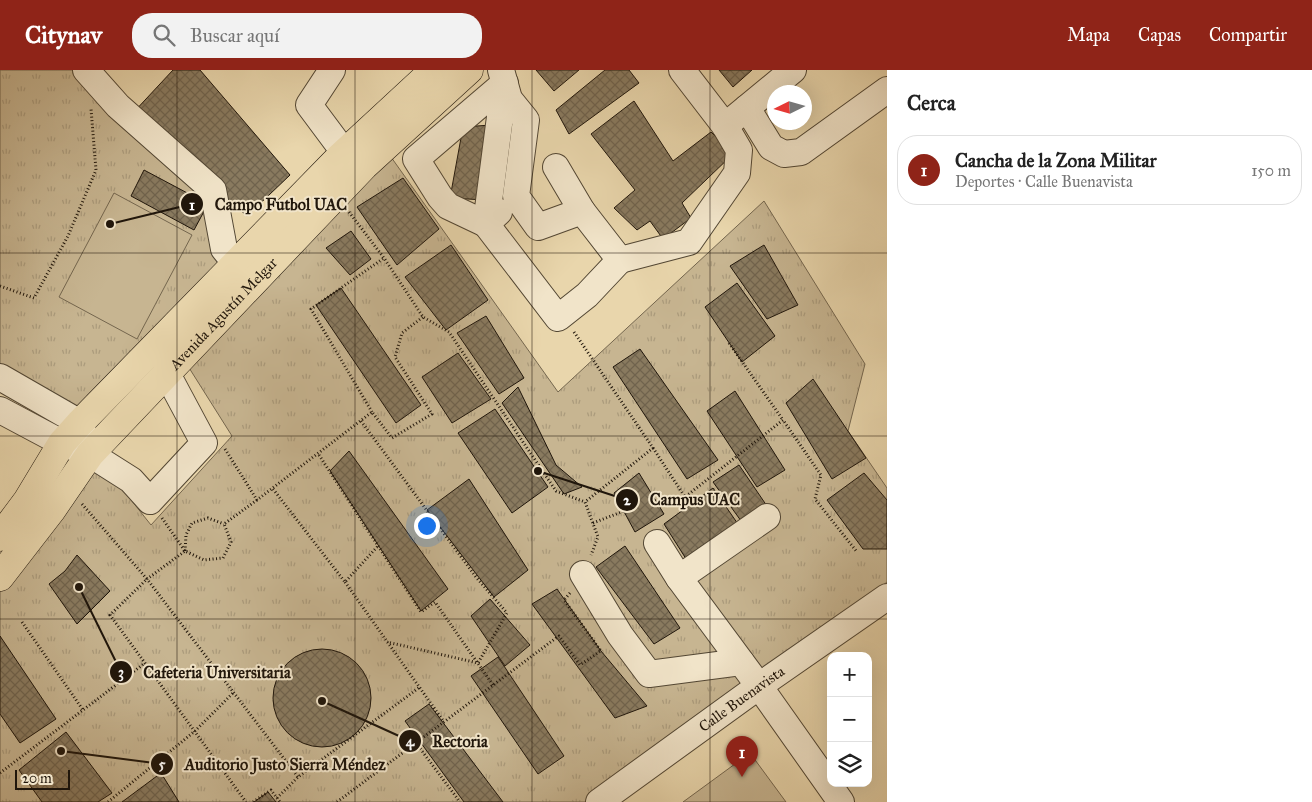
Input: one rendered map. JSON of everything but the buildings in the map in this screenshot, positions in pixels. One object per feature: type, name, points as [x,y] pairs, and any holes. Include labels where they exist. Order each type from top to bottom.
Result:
[{"type":"main road","name":"Avenida Agustín Melgar","points":[[0,537],[27,501],[62,443],[80,422],[344,152],[434,70]]},
{"type":"main road","name":"Avenida Agustín Melgar","points":[[0,577],[51,512],[90,454],[364,166],[469,70]]},
{"type":"street","points":[[86,70],[118,106],[213,190],[224,249],[236,264]]},
{"type":"street","points":[[505,84],[416,159],[440,197],[448,206],[486,224],[558,318],[587,296],[620,260],[689,242],[737,173],[739,150],[725,126],[682,70]]},
{"type":"street","points":[[725,126],[793,70]]},
{"type":"street","points":[[328,71],[309,105],[344,152]]},
{"type":"street","points":[[486,224],[516,196],[526,120],[505,84]]},
{"type":"street","points":[[486,224],[505,84]]},
{"type":"street","points":[[747,108],[771,147],[784,154],[800,152],[887,90]]},
{"type":"street","points":[[556,167],[582,211],[620,260]]},
{"type":"street","points":[[516,196],[538,227],[582,211]]},
{"type":"street","points":[[0,410],[62,443],[90,454],[131,480],[150,501],[204,443],[166,372]]},
{"type":"street","points":[[0,377],[80,422],[90,454]]},
{"type":"street","points":[[679,578],[767,517]]},
{"type":"street","points":[[657,543],[679,578],[740,662],[760,686],[841,802]]},
{"type":"street","points":[[583,574],[610,643],[649,674],[740,662]]},
{"type":"street","name":"Calle Buenavista","points":[[599,802],[887,597]]},
{"type":"path","points":[[0,286],[34,298],[68,236],[96,170],[90,104]]},
{"type":"path","points":[[336,195],[384,258],[423,317],[449,332],[556,491],[585,502],[598,537],[583,574],[564,600],[610,643],[580,665],[559,636],[336,802]]},
{"type":"path","points":[[384,258],[310,309],[372,412],[392,438],[432,414],[395,357],[402,332],[423,317]]},
{"type":"path","points":[[563,314],[685,497],[782,420]]},
{"type":"path","points":[[729,343],[821,475],[815,499],[857,552]]},
{"type":"path","points":[[224,524],[319,455],[372,412]]},
{"type":"path","points":[[361,420],[476,577],[507,613],[478,663]]},
{"type":"path","points":[[220,441],[257,500]]},
{"type":"path","points":[[585,502],[653,448]]},
{"type":"path","points":[[319,455],[421,612],[435,602],[493,685]]},
{"type":"path","points":[[67,487],[147,579],[298,777]]},
{"type":"path","points":[[273,489],[344,582],[444,722]]},
{"type":"path","points":[[150,501],[186,551],[204,560],[223,558],[231,542],[224,524],[208,518],[192,523],[186,535],[186,551]]},
{"type":"path","points":[[593,523],[624,511]]},
{"type":"path","points":[[344,582],[378,546]]},
{"type":"path","points":[[186,551],[147,579],[110,615],[246,802]]},
{"type":"path","points":[[22,622],[84,710]]},
{"type":"path","points":[[387,642],[478,663]]},
{"type":"path","points":[[0,773],[145,663]]},
{"type":"path","points":[[277,798],[298,777],[420,688]]},
{"type":"path","points":[[108,802],[195,731],[233,693]]},
{"type":"path","points":[[416,743],[460,802]]},
{"type":"path","points":[[253,802],[271,790],[280,802]]},
{"type":"green space","points":[[0,70],[86,70],[206,183],[236,264],[80,423],[0,370]]},
{"type":"green space","points":[[391,157],[558,392],[764,201],[865,364],[848,431],[887,488],[887,582],[759,686],[587,802],[0,802],[0,573],[90,454],[124,491],[151,525],[232,436],[186,363]]},
{"type":"green space","points":[[114,193],[192,235],[137,339],[59,297]]},
{"type":"green space","points":[[750,753],[786,802],[683,802]]},
{"type":"place","name":"Campo Futbol UAC","points":[[110,224]]},
{"type":"place","name":"Campus UAC","points":[[538,471]]},
{"type":"place","name":"Cafeteria Universitaria","points":[[79,587]]},
{"type":"place","name":"Rectoria","points":[[322,701]]},
{"type":"place","name":"Auditorio Justo Sierra Méndez","points":[[61,751]]},
{"type":"place","name":"Cancha de la Zona Militar","points":[[742,777]]}]
